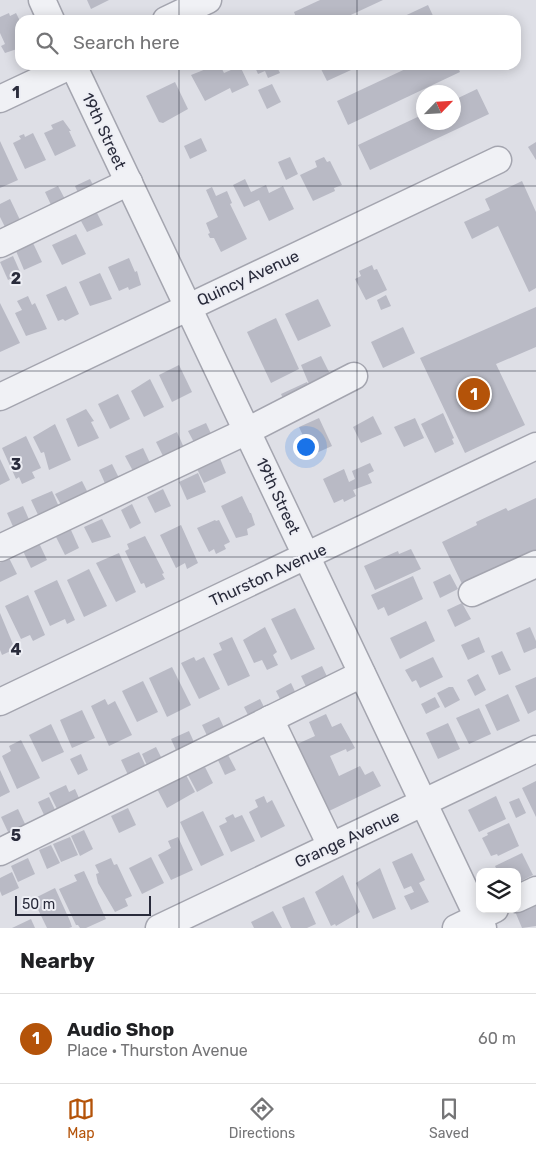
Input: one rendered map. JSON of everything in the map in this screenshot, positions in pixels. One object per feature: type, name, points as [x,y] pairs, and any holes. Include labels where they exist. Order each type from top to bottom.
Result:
[{"type":"street","points":[[42,0],[49,15]]},
{"type":"street","points":[[176,15],[208,0]]},
{"type":"street","points":[[0,99],[62,70]]},
{"type":"street","name":"19th Street","points":[[75,70],[424,803],[478,921]]},
{"type":"street","name":"Quincy Avenue","points":[[0,398],[188,306],[498,160]]},
{"type":"street","points":[[0,244],[129,182]]},
{"type":"street","points":[[0,548],[247,431],[354,376]]},
{"type":"street","name":"Thurston Avenue","points":[[0,702],[536,446]]},
{"type":"street","points":[[472,593],[536,564]]},
{"type":"street","points":[[0,852],[362,674]]},
{"type":"street","points":[[270,719],[331,846]]},
{"type":"street","name":"Grange Avenue","points":[[159,928],[536,750]]},
{"type":"street","points":[[521,897],[536,890]]},
{"type":"building","points":[[87,0],[109,0],[91,9]]},
{"type":"building","points":[[320,0],[383,0],[351,15],[295,15],[294,12]]},
{"type":"building","points":[[428,5],[433,15],[407,15]]},
{"type":"building","points":[[9,13],[10,16],[16,13],[17,15],[15,15],[15,50],[5,53],[1,46],[5,44],[0,33],[0,17]]},
{"type":"building","points":[[204,70],[222,70],[224,73],[231,70],[242,70],[249,85],[232,93],[230,88],[205,101],[191,75]]},
{"type":"building","points":[[256,70],[278,70],[280,73],[268,78],[265,71],[258,74]]},
{"type":"building","points":[[322,70],[351,70],[327,81]]},
{"type":"building","points":[[403,70],[459,70],[460,72],[433,85],[416,85],[416,93],[348,125],[337,101]]},
{"type":"building","points":[[175,82],[188,109],[163,123],[159,122],[146,96]]},
{"type":"building","points":[[272,84],[281,102],[267,109],[258,90]]},
{"type":"building","points":[[477,89],[489,114],[461,127],[461,97]]},
{"type":"building","points":[[416,118],[416,130],[455,130],[370,170],[358,145]]},
{"type":"building","points":[[63,120],[71,131],[69,131],[76,146],[55,156],[44,133],[53,129],[51,125]]},
{"type":"building","points":[[33,133],[46,160],[25,169],[13,143],[21,139],[19,136],[24,134],[25,137]]},
{"type":"building","points":[[201,138],[207,151],[190,159],[184,146]]},
{"type":"building","points":[[0,141],[18,180],[0,188]]},
{"type":"building","points":[[536,142],[536,160],[528,147]]},
{"type":"building","points":[[290,157],[298,174],[286,180],[278,162]]},
{"type":"building","points":[[324,157],[327,162],[330,161],[342,185],[334,188],[335,191],[313,201],[300,175],[317,167],[315,161]]},
{"type":"building","points":[[90,179],[98,195],[82,202],[75,186]]},
{"type":"building","points":[[245,179],[251,192],[266,185],[269,193],[283,186],[294,209],[269,221],[259,200],[244,207],[233,185]]},
{"type":"building","points":[[522,181],[536,212],[536,288],[529,292],[498,226],[472,239],[464,222],[490,210],[485,199]]},
{"type":"building","points":[[58,186],[66,201],[52,207],[45,192]]},
{"type":"building","points":[[212,187],[216,196],[227,191],[232,203],[230,204],[247,239],[221,252],[214,238],[210,238],[206,223],[218,217],[206,190]]},
{"type":"building","points":[[10,199],[21,222],[6,229],[0,217],[0,204]]},
{"type":"building","points":[[97,213],[103,225],[87,232],[81,221]]},
{"type":"building","points":[[76,234],[86,254],[62,265],[52,245]]},
{"type":"building","points":[[33,243],[42,262],[24,270],[16,251]]},
{"type":"building","points":[[13,256],[21,274],[8,280],[0,262]]},
{"type":"building","points":[[129,258],[135,272],[137,271],[141,285],[129,290],[128,287],[119,291],[108,267]]},
{"type":"building","points":[[372,265],[374,270],[377,269],[387,290],[366,300],[355,279],[361,276],[359,271]]},
{"type":"building","points":[[100,273],[112,299],[90,306],[79,282]]},
{"type":"building","points":[[66,286],[79,314],[65,321],[63,319],[58,321],[46,295]]},
{"type":"building","points":[[386,295],[391,306],[381,310],[377,300]]},
{"type":"building","points":[[28,296],[32,305],[35,303],[47,329],[26,336],[15,313],[22,310],[17,301]]},
{"type":"building","points":[[318,299],[331,326],[298,341],[285,314]]},
{"type":"building","points":[[0,303],[20,343],[0,352]]},
{"type":"building","points":[[536,307],[536,347],[496,364],[525,425],[465,453],[420,358]]},
{"type":"building","points":[[276,318],[299,369],[271,383],[247,332]]},
{"type":"building","points":[[403,327],[415,353],[383,368],[371,342]]},
{"type":"building","points":[[321,356],[330,374],[309,384],[301,365]]},
{"type":"building","points":[[179,365],[192,392],[172,402],[159,375]]},
{"type":"building","points":[[150,379],[164,407],[144,417],[131,391]]},
{"type":"building","points":[[307,382],[313,394],[287,407],[281,394]]},
{"type":"building","points":[[118,394],[130,419],[110,429],[98,404]]},
{"type":"building","points":[[86,409],[94,421],[91,422],[99,438],[78,447],[66,419]]},
{"type":"building","points":[[443,413],[454,438],[452,439],[454,444],[435,453],[421,424]]},
{"type":"building","points":[[373,416],[382,434],[361,443],[353,427]]},
{"type":"building","points":[[319,418],[332,446],[312,455],[299,427]]},
{"type":"building","points":[[415,418],[424,438],[404,447],[394,427]]},
{"type":"building","points":[[206,423],[214,440],[197,448],[188,431]]},
{"type":"building","points":[[55,424],[71,460],[49,470],[44,452],[41,453],[33,437]]},
{"type":"building","points":[[177,432],[185,450],[165,460],[156,442]]},
{"type":"building","points":[[26,436],[41,468],[32,472],[35,478],[22,484],[19,477],[16,479],[2,448]]},
{"type":"building","points":[[143,448],[151,465],[134,473],[125,456]]},
{"type":"building","points":[[219,456],[226,473],[204,483],[196,467]]},
{"type":"building","points":[[0,459],[10,480],[0,485]]},
{"type":"building","points":[[370,463],[374,471],[368,474],[372,483],[353,490],[356,496],[344,502],[343,499],[334,503],[323,479],[344,469],[349,482],[355,479],[352,471]]},
{"type":"building","points":[[112,464],[122,484],[108,490],[99,470]]},
{"type":"building","points":[[198,473],[206,492],[187,500],[179,482]]},
{"type":"building","points":[[82,481],[90,497],[64,510],[55,494]]},
{"type":"building","points":[[163,489],[171,506],[155,513],[147,497]]},
{"type":"building","points":[[52,491],[60,509],[40,519],[31,500]]},
{"type":"building","points":[[242,496],[255,525],[247,529],[248,535],[236,538],[221,506]]},
{"type":"building","points":[[536,498],[536,552],[463,586],[442,542],[477,525],[476,522],[506,508],[508,511]]},
{"type":"building","points":[[132,504],[141,523],[130,529],[121,510]]},
{"type":"building","points":[[23,506],[31,524],[15,531],[7,513]]},
{"type":"building","points":[[102,519],[111,537],[92,543],[84,527]]},
{"type":"building","points":[[219,520],[230,542],[224,545],[226,549],[216,554],[214,549],[209,552],[197,528]]},
{"type":"building","points":[[181,525],[198,563],[187,569],[185,563],[176,568],[160,535]]},
{"type":"building","points":[[71,530],[79,548],[65,555],[56,537]]},
{"type":"building","points":[[145,536],[164,573],[162,574],[165,579],[146,588],[144,583],[141,584],[125,551],[129,549],[127,544]]},
{"type":"building","points":[[39,543],[47,560],[31,568],[23,551]]},
{"type":"building","points":[[411,549],[421,569],[375,590],[364,566],[398,551],[399,554]]},
{"type":"building","points":[[119,553],[136,592],[116,602],[96,563]]},
{"type":"building","points":[[9,558],[17,574],[0,582],[0,563]]},
{"type":"building","points":[[89,569],[107,606],[84,617],[67,580]]},
{"type":"building","points":[[450,574],[458,589],[440,598],[433,582]]},
{"type":"building","points":[[413,576],[423,599],[388,616],[384,607],[378,610],[371,595]]},
{"type":"building","points":[[57,580],[75,620],[67,624],[65,619],[50,626],[34,591]]},
{"type":"building","points":[[28,595],[45,635],[33,641],[30,635],[21,639],[5,606]]},
{"type":"building","points":[[462,603],[471,619],[455,627],[447,610]]},
{"type":"building","points":[[295,608],[315,649],[291,660],[271,619]]},
{"type":"building","points":[[0,613],[15,649],[2,655],[0,650]]},
{"type":"building","points":[[426,621],[435,641],[400,659],[390,638]]},
{"type":"building","points":[[265,627],[277,652],[273,655],[278,665],[267,670],[262,660],[254,663],[243,640]]},
{"type":"building","points":[[530,627],[536,641],[536,648],[524,653],[516,633]]},
{"type":"building","points":[[232,637],[250,676],[228,686],[213,654],[222,650],[219,643]]},
{"type":"building","points":[[479,637],[485,652],[468,660],[461,645]]},
{"type":"building","points":[[502,651],[511,670],[499,675],[491,656]]},
{"type":"building","points":[[194,657],[196,661],[204,657],[220,689],[199,699],[181,663]]},
{"type":"building","points":[[433,657],[443,677],[420,688],[416,680],[412,682],[405,670]]},
{"type":"building","points":[[322,666],[331,685],[310,695],[301,676]]},
{"type":"building","points":[[172,667],[191,705],[167,717],[149,678]]},
{"type":"building","points":[[478,674],[486,690],[475,696],[467,680]]},
{"type":"building","points":[[536,677],[536,710],[528,714],[515,686]]},
{"type":"building","points":[[143,681],[158,712],[137,722],[122,691]]},
{"type":"building","points":[[291,683],[299,700],[284,707],[276,691]]},
{"type":"building","points":[[453,687],[460,700],[445,708],[437,693]]},
{"type":"building","points":[[508,694],[520,721],[497,731],[485,705]]},
{"type":"building","points":[[435,697],[440,707],[426,714],[421,704]]},
{"type":"building","points":[[105,699],[108,705],[115,701],[132,735],[109,746],[91,706]]},
{"type":"building","points":[[260,699],[268,715],[252,723],[244,707]]},
{"type":"building","points":[[479,708],[491,734],[469,744],[456,718]]},
{"type":"building","points":[[82,710],[95,738],[72,748],[60,720]]},
{"type":"building","points":[[326,714],[332,727],[341,723],[355,748],[347,752],[346,749],[330,756],[339,776],[360,766],[365,775],[373,771],[381,786],[327,812],[295,745],[315,736],[309,722]]},
{"type":"building","points":[[219,717],[227,734],[210,742],[202,725]]},
{"type":"building","points":[[448,723],[460,749],[438,759],[426,733]]},
{"type":"building","points":[[51,724],[64,752],[42,762],[29,735]]},
{"type":"building","points":[[189,731],[197,749],[179,757],[171,739]]},
{"type":"building","points":[[21,740],[40,778],[17,789],[2,756],[11,751],[9,746]]},
{"type":"building","points":[[156,747],[164,763],[149,770],[142,754]]},
{"type":"building","points":[[139,752],[147,769],[129,777],[121,760]]},
{"type":"building","points":[[227,753],[236,770],[225,775],[217,758]]},
{"type":"building","points":[[81,754],[88,770],[78,775],[70,759]]},
{"type":"building","points":[[205,767],[213,783],[197,792],[188,775]]},
{"type":"building","points":[[0,770],[10,792],[0,797]]},
{"type":"building","points":[[186,775],[195,792],[167,808],[156,787]]},
{"type":"building","points":[[536,781],[536,817],[522,788]]},
{"type":"building","points":[[66,785],[69,792],[75,789],[79,798],[73,801],[74,804],[58,811],[49,793]]},
{"type":"building","points":[[264,796],[267,803],[272,800],[285,826],[261,838],[249,812],[258,807],[255,800]]},
{"type":"building","points":[[496,796],[506,819],[479,832],[468,810]]},
{"type":"building","points":[[49,797],[56,812],[45,817],[38,802]]},
{"type":"building","points":[[519,798],[526,813],[516,818],[509,802]]},
{"type":"building","points":[[128,808],[136,825],[119,833],[111,816]]},
{"type":"building","points":[[18,809],[26,826],[9,834],[1,817]]},
{"type":"building","points":[[203,811],[224,855],[201,866],[180,822]]},
{"type":"building","points":[[233,814],[235,818],[242,815],[255,841],[231,852],[219,826],[227,822],[225,818]]},
{"type":"building","points":[[509,823],[519,846],[498,856],[497,854],[491,856],[482,838],[488,835],[487,833]]},
{"type":"building","points":[[84,830],[93,849],[80,856],[71,836]]},
{"type":"building","points":[[70,837],[78,855],[61,862],[53,844]]},
{"type":"building","points":[[178,837],[193,870],[171,880],[158,855],[171,848],[168,841]]},
{"type":"building","points":[[51,845],[60,863],[47,869],[39,850]]},
{"type":"building","points":[[412,853],[425,880],[419,883],[429,902],[411,910],[404,896],[414,892],[411,886],[404,889],[392,862]]},
{"type":"building","points":[[522,853],[533,875],[521,881],[521,868],[496,868],[495,866]]},
{"type":"building","points":[[151,857],[164,883],[142,894],[129,868]]},
{"type":"building","points":[[28,858],[35,874],[18,882],[11,866]]},
{"type":"building","points":[[111,858],[114,865],[117,864],[132,896],[125,899],[128,906],[115,912],[98,883],[96,874],[99,873],[95,865]]},
{"type":"building","points":[[380,868],[396,909],[373,919],[356,883]]},
{"type":"building","points":[[84,871],[106,919],[86,928],[80,928],[76,925],[59,889],[77,881],[74,875]]},
{"type":"building","points":[[12,872],[19,888],[2,896],[0,878]]},
{"type":"building","points":[[343,875],[360,912],[336,926],[335,924],[331,926],[315,892]]},
{"type":"building","points":[[55,888],[72,927],[47,928],[33,899]]},
{"type":"building","points":[[304,897],[316,924],[307,928],[291,928],[282,907]]},
{"type":"building","points":[[536,898],[536,926],[522,928],[516,913],[521,913],[521,906]]},
{"type":"building","points":[[273,911],[282,928],[254,928],[251,922]]},
{"type":"building","points":[[31,919],[35,928],[12,928]]},
{"type":"place","name":"Audio Shop","points":[[474,394]]}]
